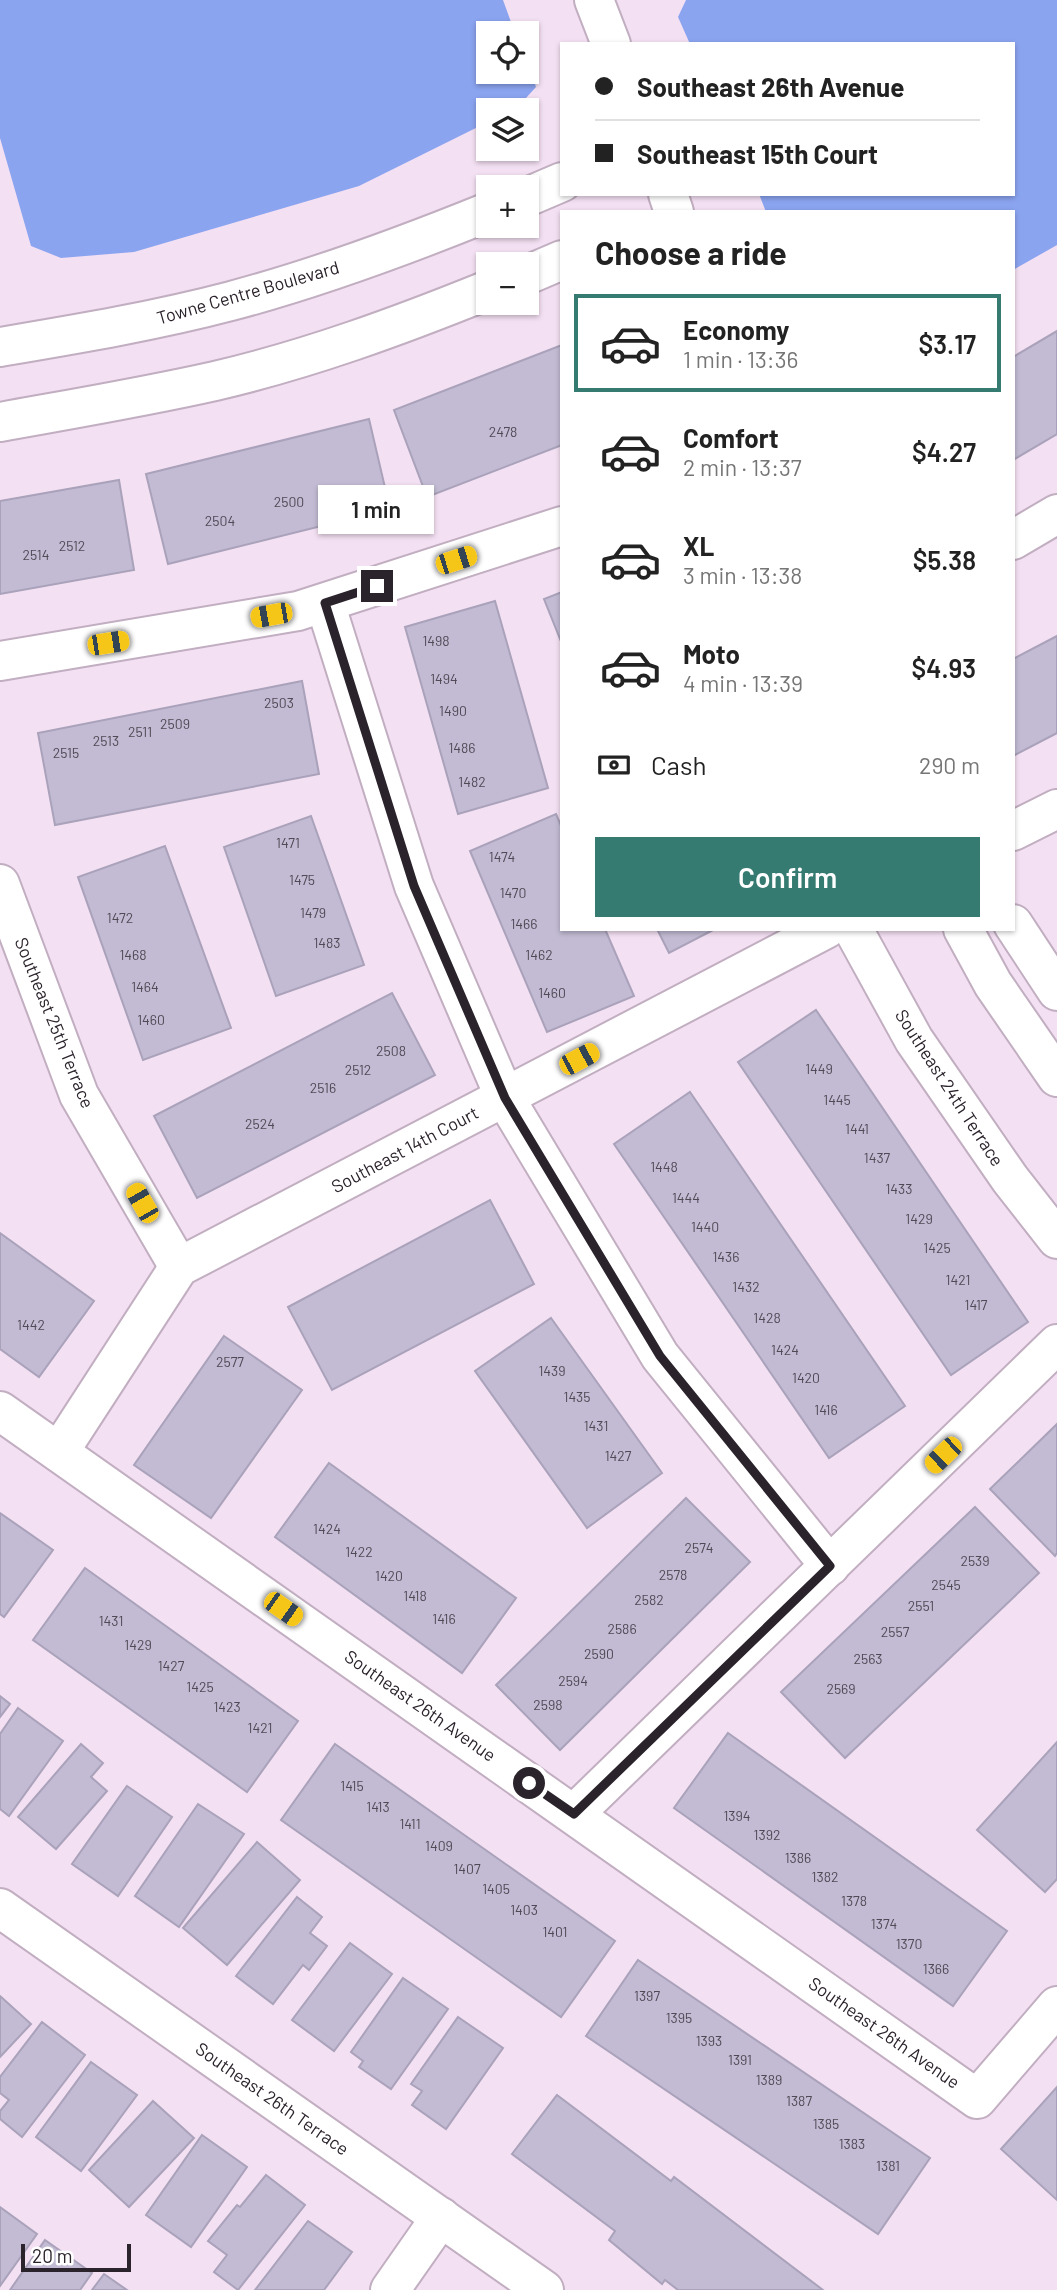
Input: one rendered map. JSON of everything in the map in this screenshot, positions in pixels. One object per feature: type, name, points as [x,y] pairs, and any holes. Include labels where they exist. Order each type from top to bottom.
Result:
[{"type":"street","points":[[594,0],[610,42]]},
{"type":"street","points":[[539,192],[560,183]]},
{"type":"street","name":"Towne Centre Boulevard","points":[[0,348],[233,301],[358,261],[476,217]]},
{"type":"street","points":[[539,270],[560,261]]},
{"type":"street","points":[[0,422],[153,394],[282,363],[409,322],[476,295]]},
{"type":"street","points":[[1015,539],[1057,514]]},
{"type":"street","points":[[0,661],[298,611],[560,527]]},
{"type":"street","points":[[325,603],[414,886],[505,1098],[660,1356],[830,1566]]},
{"type":"street","points":[[1015,830],[1057,809]]},
{"type":"street","name":"Southeast 25th Terrace","points":[[0,884],[79,1095],[179,1267]]},
{"type":"street","points":[[1015,927],[1057,991]]},
{"type":"street","name":"Southeast 14th Court","points":[[59,1452],[179,1267],[822,931]]},
{"type":"street","name":"Southeast 24th Terrace","points":[[854,931],[914,1040],[1010,1179],[1057,1239]]},
{"type":"street","points":[[964,931],[993,984],[1057,1077]]},
{"type":"street","points":[[574,1814],[1057,1344]]},
{"type":"street","name":"Southeast 26th Avenue","points":[[0,1411],[977,2099],[1057,2006]]},
{"type":"street","name":"Southeast 26th Terrace","points":[[0,1908],[544,2290]]},
{"type":"street","points":[[390,2290],[441,2217]]},
{"type":"water","points":[[0,0],[503,0],[511,21],[476,21],[476,84],[535,84],[536,87],[526,98],[476,98],[476,128],[359,186],[134,252],[61,258],[31,246],[0,138]]},
{"type":"water","points":[[686,0],[1057,0],[1057,245],[1015,269],[1015,210],[765,210],[760,196],[1015,196],[1015,42],[689,42],[678,17]]},
{"type":"building","points":[[1057,331],[1057,434],[1015,459],[1015,356]]},
{"type":"building","points":[[560,346],[560,446],[427,497],[394,410]]},
{"type":"building","points":[[369,419],[390,509],[168,564],[146,474]]},
{"type":"building","points":[[119,480],[134,570],[0,594],[0,501]]},
{"type":"building","points":[[560,593],[560,639],[544,599]]},
{"type":"building","points":[[495,601],[548,788],[458,814],[405,627]]},
{"type":"building","points":[[1057,636],[1057,733],[1015,755],[1015,658]]},
{"type":"building","points":[[302,681],[319,774],[55,825],[38,733]]},
{"type":"building","points":[[556,814],[560,823],[560,931],[606,931],[634,996],[547,1032],[470,851]]},
{"type":"building","points":[[311,816],[364,965],[276,996],[224,847]]},
{"type":"building","points":[[165,846],[231,1028],[143,1060],[78,877]]},
{"type":"building","points":[[658,931],[711,931],[669,953]]},
{"type":"building","points":[[392,993],[435,1075],[197,1198],[154,1116]]},
{"type":"building","points":[[816,1010],[1028,1322],[951,1375],[738,1062]]},
{"type":"building","points":[[690,1092],[905,1406],[829,1458],[614,1144]]},
{"type":"building","points":[[490,1200],[534,1284],[332,1390],[288,1307]]},
{"type":"building","points":[[0,1233],[94,1301],[39,1377],[0,1349]]},
{"type":"building","points":[[551,1318],[662,1473],[587,1528],[475,1371]]},
{"type":"building","points":[[224,1336],[302,1390],[211,1518],[134,1465]]},
{"type":"building","points":[[1057,1424],[1057,1553],[1055,1556],[990,1489]]},
{"type":"building","points":[[329,1463],[516,1598],[462,1673],[275,1537]]},
{"type":"building","points":[[686,1498],[750,1562],[560,1750],[496,1685]]},
{"type":"building","points":[[975,1507],[1039,1573],[845,1758],[781,1692]]},
{"type":"building","points":[[0,1513],[53,1550],[4,1617],[0,1614]]},
{"type":"building","points":[[85,1568],[298,1721],[247,1792],[33,1640]]},
{"type":"building","points":[[0,1696],[10,1704],[0,1717]]},
{"type":"building","points":[[18,1708],[63,1741],[9,1816],[0,1809],[0,1734]]},
{"type":"building","points":[[728,1733],[1007,1931],[953,2006],[674,1808]]},
{"type":"building","points":[[1057,1742],[1057,1879],[1045,1892],[977,1830]]},
{"type":"building","points":[[81,1744],[103,1763],[91,1777],[107,1791],[56,1849],[18,1817]]},
{"type":"building","points":[[335,1744],[615,1941],[561,2017],[281,1820]]},
{"type":"building","points":[[127,1786],[172,1817],[118,1896],[72,1864]]},
{"type":"building","points":[[198,1804],[244,1834],[179,1927],[135,1896]]},
{"type":"building","points":[[257,1842],[300,1880],[227,1965],[183,1928]]},
{"type":"building","points":[[297,1897],[322,1917],[310,1933],[327,1946],[309,1970],[303,1965],[273,2004],[236,1976]]},
{"type":"building","points":[[350,1943],[392,1974],[334,2051],[292,2020]]},
{"type":"building","points":[[638,1960],[930,2158],[878,2234],[586,2036]]},
{"type":"building","points":[[403,1978],[448,2009],[391,2089],[359,2067],[363,2061],[351,2052]]},
{"type":"building","points":[[0,1996],[31,2024],[0,2057]]},
{"type":"building","points":[[458,2017],[503,2048],[446,2129],[412,2105],[422,2091],[411,2084]]},
{"type":"building","points":[[42,2022],[85,2055],[22,2137],[0,2119],[0,2111],[9,2100],[0,2093],[0,2077]]},
{"type":"building","points":[[91,2062],[137,2095],[81,2171],[36,2137]]},
{"type":"building","points":[[1057,2087],[1057,2200],[1001,2149]]},
{"type":"building","points":[[557,2095],[671,2181],[674,2177],[823,2290],[678,2290],[665,2280],[662,2284],[609,2240],[615,2231],[512,2154]]},
{"type":"building","points":[[153,2101],[194,2138],[129,2207],[89,2170]]},
{"type":"building","points":[[202,2135],[247,2167],[191,2247],[146,2215]]},
{"type":"building","points":[[266,2175],[305,2205],[238,2290],[214,2272],[227,2255],[208,2241]]},
{"type":"building","points":[[0,2207],[37,2234],[0,2286]]},
{"type":"building","points":[[308,2221],[352,2252],[324,2290],[255,2290]]},
{"type":"building","points":[[45,2240],[92,2273],[80,2290],[10,2290]]},
{"type":"building","points":[[104,2274],[127,2290],[92,2290]]},
{"type":"route","points":[[377,586],[325,603],[414,886],[505,1098],[660,1356],[830,1566],[574,1814],[529,1783]]}]
